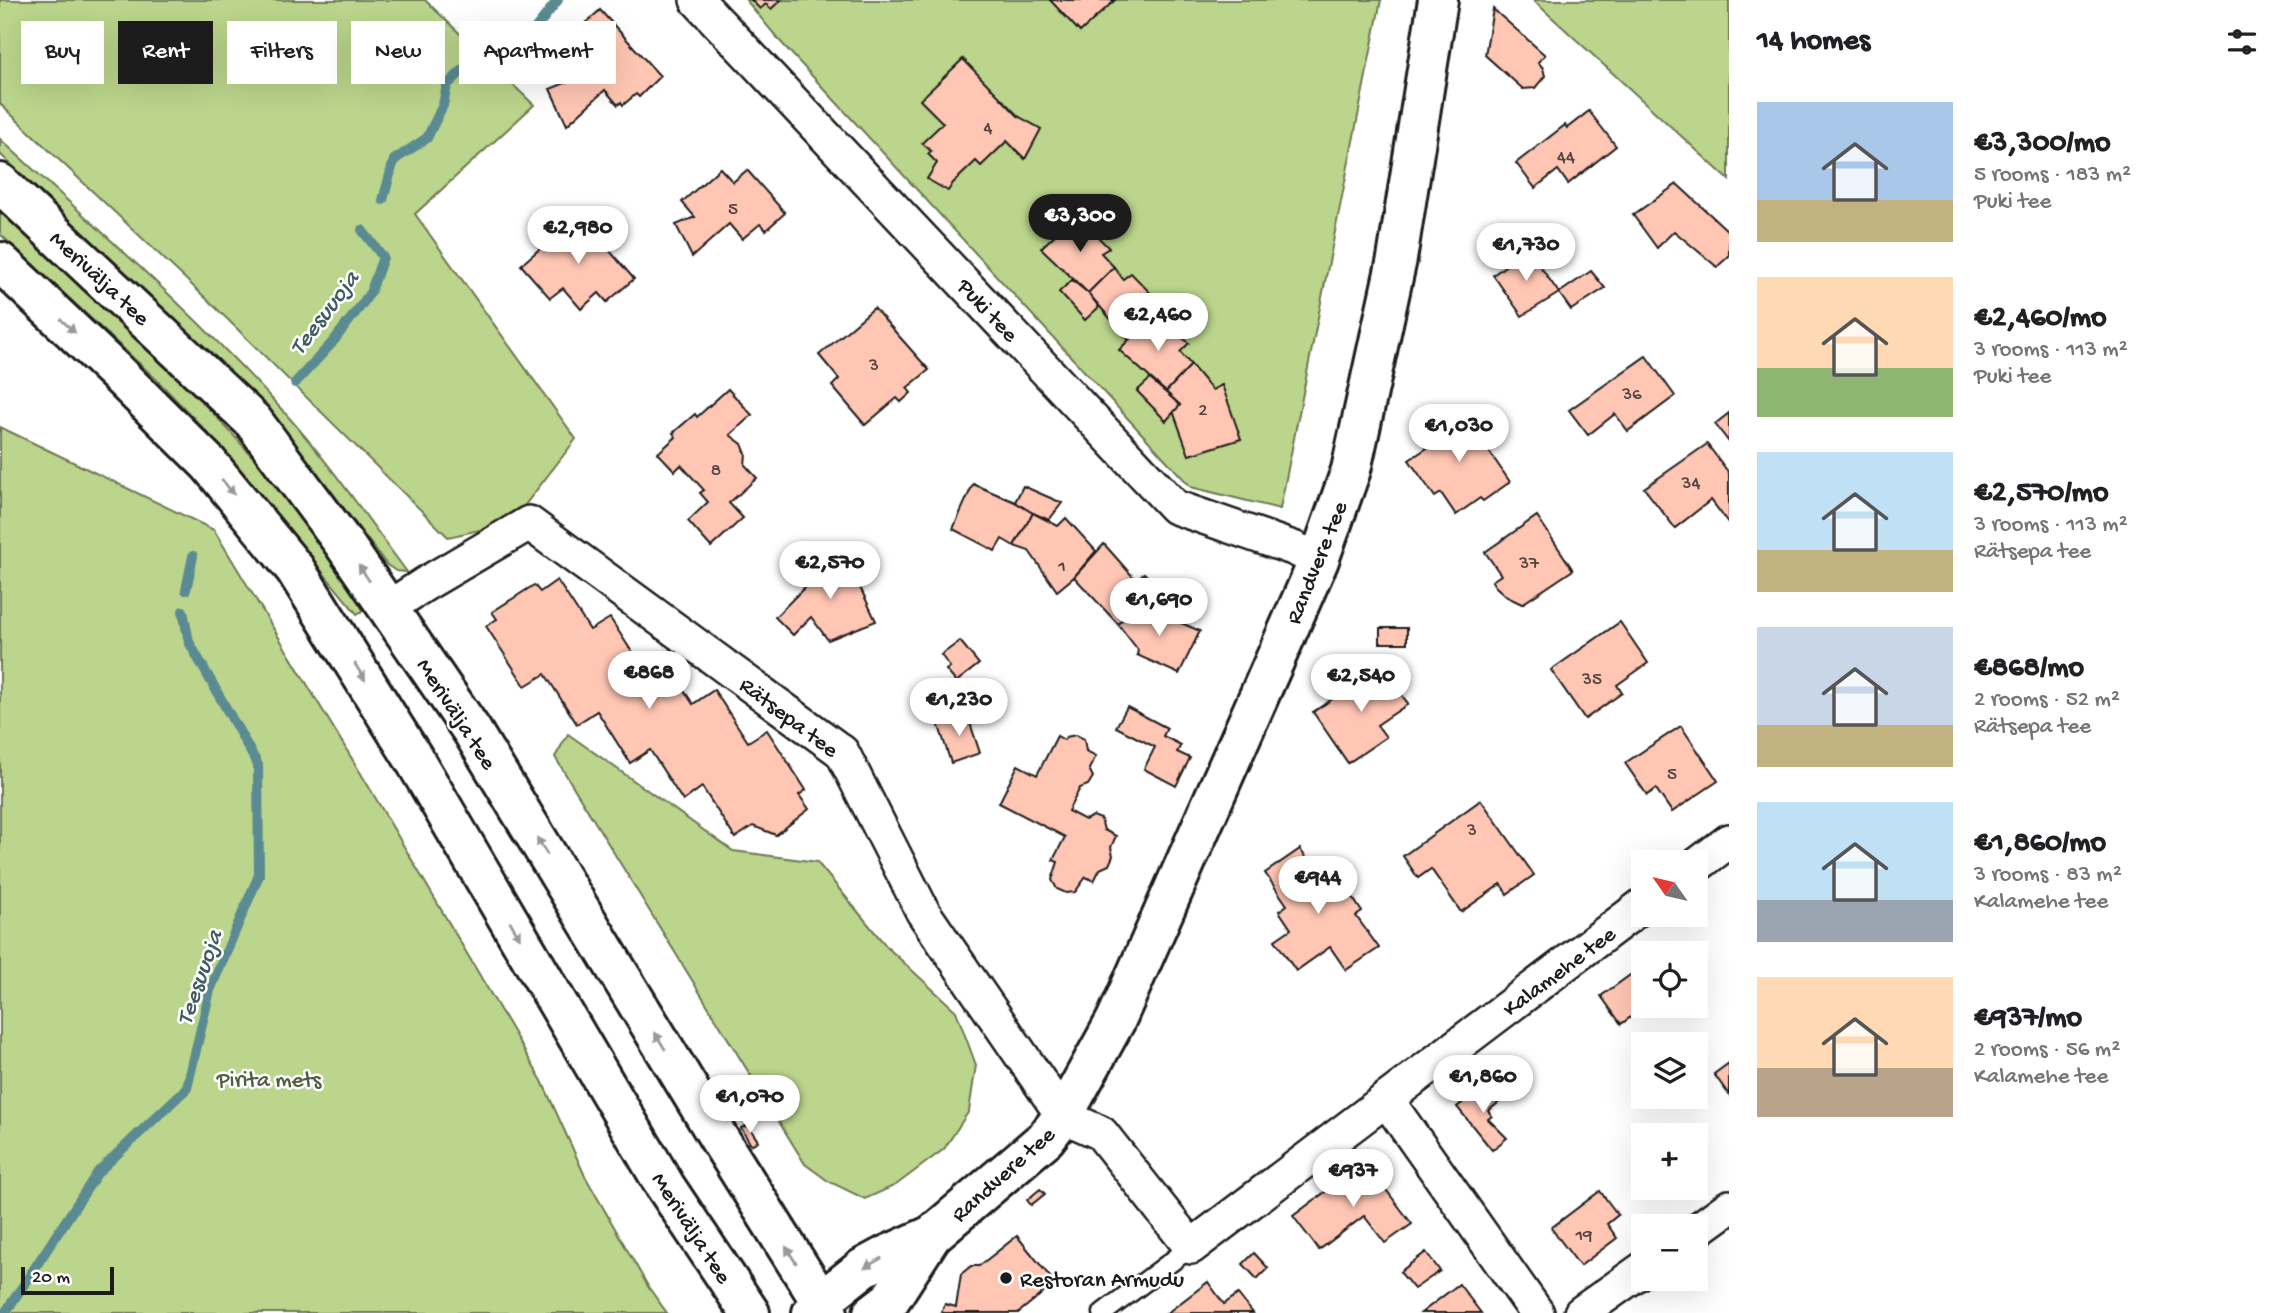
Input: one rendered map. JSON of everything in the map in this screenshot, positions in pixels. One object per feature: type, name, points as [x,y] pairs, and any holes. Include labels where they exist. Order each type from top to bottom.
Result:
[{"type":"main road","name":"Randvere tee","points":[[820,1309],[863,1268],[932,1235],[1046,1138],[1063,1116],[1116,1020],[1319,560],[1351,470],[1397,259],[1438,0]]},
{"type":"main road","name":"Merivälja tee","points":[[0,183],[253,421],[344,544],[472,731],[820,1309]]},
{"type":"main road","name":"Merivälja tee","points":[[9,275],[116,372],[209,464],[295,569],[417,764],[665,1186],[750,1313]]},
{"type":"main road","name":"Randvere tee","points":[[873,1313],[890,1300],[932,1235]]},
{"type":"street","name":"Puki tee","points":[[696,0],[1175,507],[1293,548],[1319,560]]},
{"type":"street","name":"Rätsepa tee","points":[[388,608],[425,583],[529,523],[842,752],[923,912],[1063,1116]]},
{"type":"street","points":[[1708,857],[1729,841]]},
{"type":"street","name":"Kalamehe tee","points":[[1191,1247],[1631,914]]},
{"type":"street","points":[[1386,1099],[1537,1313]]},
{"type":"street","points":[[1063,1116],[1101,1133],[1191,1247]]},
{"type":"street","points":[[1708,1222],[1729,1207]]},
{"type":"street","points":[[1581,1313],[1631,1278]]},
{"type":"lane","name":"Kalamehe tee","points":[[1103,1313],[1191,1247]]},
{"type":"green space","points":[[0,0],[425,0],[459,33],[459,84],[512,84],[534,105],[415,214],[576,439],[511,523],[448,537],[213,305],[0,104]]},
{"type":"green space","points":[[746,0],[1381,0],[1280,509],[1191,487],[779,40]]},
{"type":"green space","points":[[1533,0],[1729,0],[1729,180]]},
{"type":"green space","points":[[0,139],[145,272],[251,376],[317,450],[407,572],[396,571],[387,565],[300,450],[212,354],[0,154]]},
{"type":"green space","points":[[0,210],[156,355],[244,447],[306,524],[362,605],[363,611],[357,614],[206,431],[156,379],[0,234]]},
{"type":"green space","name":"Pirita mets","points":[[0,427],[214,530],[542,1081],[585,1176],[649,1288],[667,1313],[0,1313]]},
{"type":"green space","points":[[568,734],[733,851],[817,862],[887,947],[956,1011],[976,1065],[969,1111],[944,1149],[896,1185],[865,1199],[828,1181],[805,1164],[555,757]]},
{"type":"building","points":[[751,0],[781,0],[771,9],[766,4],[760,9]]},
{"type":"building","points":[[1050,0],[1115,0],[1080,32]]},
{"type":"building","points":[[1493,9],[1545,55],[1538,62],[1545,76],[1535,88],[1523,89],[1485,55]]},
{"type":"building","points":[[600,10],[610,21],[588,21]]},
{"type":"building","points":[[616,28],[660,76],[639,97],[636,94],[623,105],[621,102],[618,105],[605,90],[567,125],[550,89],[563,84],[616,84]]},
{"type":"building","points":[[963,59],[1018,116],[1041,129],[1025,159],[1007,141],[981,166],[976,161],[948,191],[927,179],[937,163],[928,154],[931,151],[922,143],[943,123],[920,100]]},
{"type":"building","points":[[1589,111],[1616,146],[1568,184],[1558,170],[1535,188],[1516,163],[1565,125],[1567,128]]},
{"type":"building","points":[[720,168],[733,182],[747,170],[785,213],[766,230],[760,224],[742,239],[729,224],[692,257],[676,225],[695,217],[682,202]]},
{"type":"building","points":[[1677,184],[1729,232],[1729,256],[1717,267],[1674,231],[1657,248],[1633,215]]},
{"type":"building","points":[[579,215],[634,279],[607,302],[599,293],[581,309],[563,288],[550,298],[521,265]]},
{"type":"building","points":[[1076,215],[1109,248],[1101,253],[1114,267],[1088,293],[1041,248]]},
{"type":"building","points":[[1528,249],[1559,293],[1522,316],[1493,275]]},
{"type":"building","points":[[1114,267],[1123,279],[1131,273],[1162,305],[1129,340],[1088,293]]},
{"type":"building","points":[[1591,271],[1605,288],[1571,310],[1559,293]]},
{"type":"building","points":[[1072,280],[1088,293],[1099,307],[1085,320],[1059,292]]},
{"type":"building","points":[[874,308],[929,370],[907,388],[911,393],[901,402],[897,398],[865,425],[832,386],[839,379],[819,355]]},
{"type":"building","points":[[1153,315],[1189,343],[1180,352],[1191,365],[1166,392],[1119,350]]},
{"type":"building","points":[[1646,356],[1675,396],[1628,431],[1615,414],[1588,435],[1569,410]]},
{"type":"building","points":[[1191,365],[1212,390],[1222,385],[1241,439],[1189,455],[1173,411],[1180,405],[1166,392]]},
{"type":"building","points":[[1150,379],[1180,405],[1166,421],[1137,391]]},
{"type":"building","points":[[728,389],[752,415],[730,435],[742,444],[746,454],[745,465],[757,478],[729,503],[743,518],[711,547],[688,521],[708,502],[700,493],[704,490],[681,465],[675,471],[658,453],[676,437],[673,433],[695,414],[697,417]]},
{"type":"building","points":[[1460,409],[1510,482],[1483,501],[1480,498],[1456,515],[1441,493],[1435,497],[1409,460],[1427,448],[1423,442],[1433,436],[1429,430]]},
{"type":"building","points":[[1729,413],[1729,442],[1715,424]]},
{"type":"building","points":[[1707,444],[1729,473],[1729,524],[1711,500],[1675,528],[1644,488]]},
{"type":"building","points":[[973,484],[1033,513],[1014,546],[1002,539],[995,551],[953,529]]},
{"type":"building","points":[[1023,486],[1062,503],[1049,520],[1015,502]]},
{"type":"building","points":[[1033,513],[1058,526],[1066,518],[1096,551],[1074,577],[1057,591],[1029,551],[1014,546]]},
{"type":"building","points":[[1537,516],[1573,570],[1522,604],[1507,597],[1495,586],[1492,581],[1501,575],[1485,552]]},
{"type":"building","points":[[1104,544],[1135,579],[1128,587],[1141,602],[1118,624],[1074,577]]},
{"type":"building","points":[[844,553],[866,573],[857,581],[876,621],[828,640],[811,617],[793,635],[775,617],[807,585],[804,583],[825,562],[830,567]]},
{"type":"building","points":[[1144,573],[1173,604],[1157,619],[1128,587]]},
{"type":"building","points":[[557,580],[590,630],[610,618],[645,672],[664,659],[693,704],[714,690],[748,742],[767,730],[806,790],[799,795],[809,809],[776,835],[753,826],[735,838],[702,787],[683,801],[650,750],[630,763],[597,711],[577,724],[545,674],[525,686],[486,626],[497,619],[492,612],[534,585],[540,592]]},
{"type":"building","points":[[1141,602],[1157,619],[1163,615],[1200,631],[1179,674],[1137,655],[1138,650],[1118,624]]},
{"type":"building","points":[[1620,622],[1648,663],[1617,685],[1622,693],[1585,719],[1551,670]]},
{"type":"building","points":[[1380,628],[1407,628],[1407,643],[1380,643]]},
{"type":"building","points":[[960,641],[979,664],[956,682],[946,670],[950,667],[941,655]]},
{"type":"building","points":[[1382,666],[1408,704],[1377,725],[1386,737],[1348,763],[1313,712]]},
{"type":"building","points":[[1127,707],[1167,728],[1163,736],[1181,745],[1177,752],[1190,758],[1176,786],[1144,769],[1155,747],[1116,727]]},
{"type":"building","points":[[967,714],[980,753],[951,763],[938,723]]},
{"type":"building","points":[[1681,726],[1718,781],[1672,812],[1656,789],[1647,795],[1625,763]]},
{"type":"building","points":[[1076,735],[1084,739],[1086,751],[1096,756],[1089,769],[1093,777],[1088,785],[1080,788],[1068,811],[1085,820],[1093,816],[1101,819],[1104,830],[1116,836],[1111,847],[1113,856],[1109,865],[1100,869],[1094,881],[1086,877],[1075,892],[1066,893],[1057,889],[1052,880],[1058,862],[1053,860],[1065,837],[999,803],[1018,765],[1037,775],[1057,736],[1064,740]]},
{"type":"building","points":[[1481,800],[1534,875],[1507,894],[1501,884],[1461,912],[1431,869],[1418,878],[1403,856]]},
{"type":"building","points":[[1300,849],[1323,883],[1330,878],[1346,899],[1351,895],[1362,912],[1356,916],[1379,948],[1346,970],[1330,947],[1296,971],[1275,940],[1291,929],[1279,911],[1287,905],[1265,873]]},
{"type":"building","points":[[1631,974],[1631,1017],[1621,1024],[1601,996]]},
{"type":"building","points":[[1729,1063],[1729,1095],[1714,1074]]},
{"type":"building","points":[[1488,1082],[1502,1100],[1488,1111],[1492,1116],[1488,1119],[1507,1138],[1492,1150],[1457,1107]]},
{"type":"building","points":[[748,1125],[758,1141],[751,1145],[741,1128]]},
{"type":"building","points":[[1365,1162],[1412,1224],[1385,1243],[1364,1216],[1319,1250],[1293,1216]]},
{"type":"building","points":[[1040,1189],[1045,1194],[1031,1205],[1027,1200]]},
{"type":"building","points":[[1600,1191],[1618,1215],[1607,1224],[1617,1238],[1580,1266],[1551,1228]]},
{"type":"building","name":"Restoran Armudu","points":[[1017,1236],[1055,1283],[1018,1313],[941,1313],[945,1304],[956,1307],[961,1274],[971,1266],[979,1266]]},
{"type":"building","points":[[1426,1252],[1440,1271],[1414,1289],[1400,1272]]},
{"type":"building","points":[[1254,1253],[1268,1268],[1257,1279],[1243,1264]]},
{"type":"building","points":[[1208,1282],[1224,1304],[1238,1294],[1253,1313],[1167,1313]]},
{"type":"building","points":[[1459,1284],[1481,1313],[1421,1313]]},
{"type":"waterway","name":"Teesuuoja","points":[[383,200],[394,160],[427,138],[443,105],[447,85],[464,69],[495,63],[507,56],[529,36],[558,0]]},
{"type":"waterway","name":"Teesuuoja","points":[[295,383],[332,343],[371,291],[383,257],[362,230]]},
{"type":"waterway","name":"Teesuuoja","points":[[186,590],[193,556]]},
{"type":"waterway","name":"Teesuuoja","points":[[5,1313],[98,1172],[187,1088],[210,990],[259,875],[258,765],[189,642],[183,611]]},
{"type":"place","name":"Restoran Armudu","points":[[1006,1278]]}]
